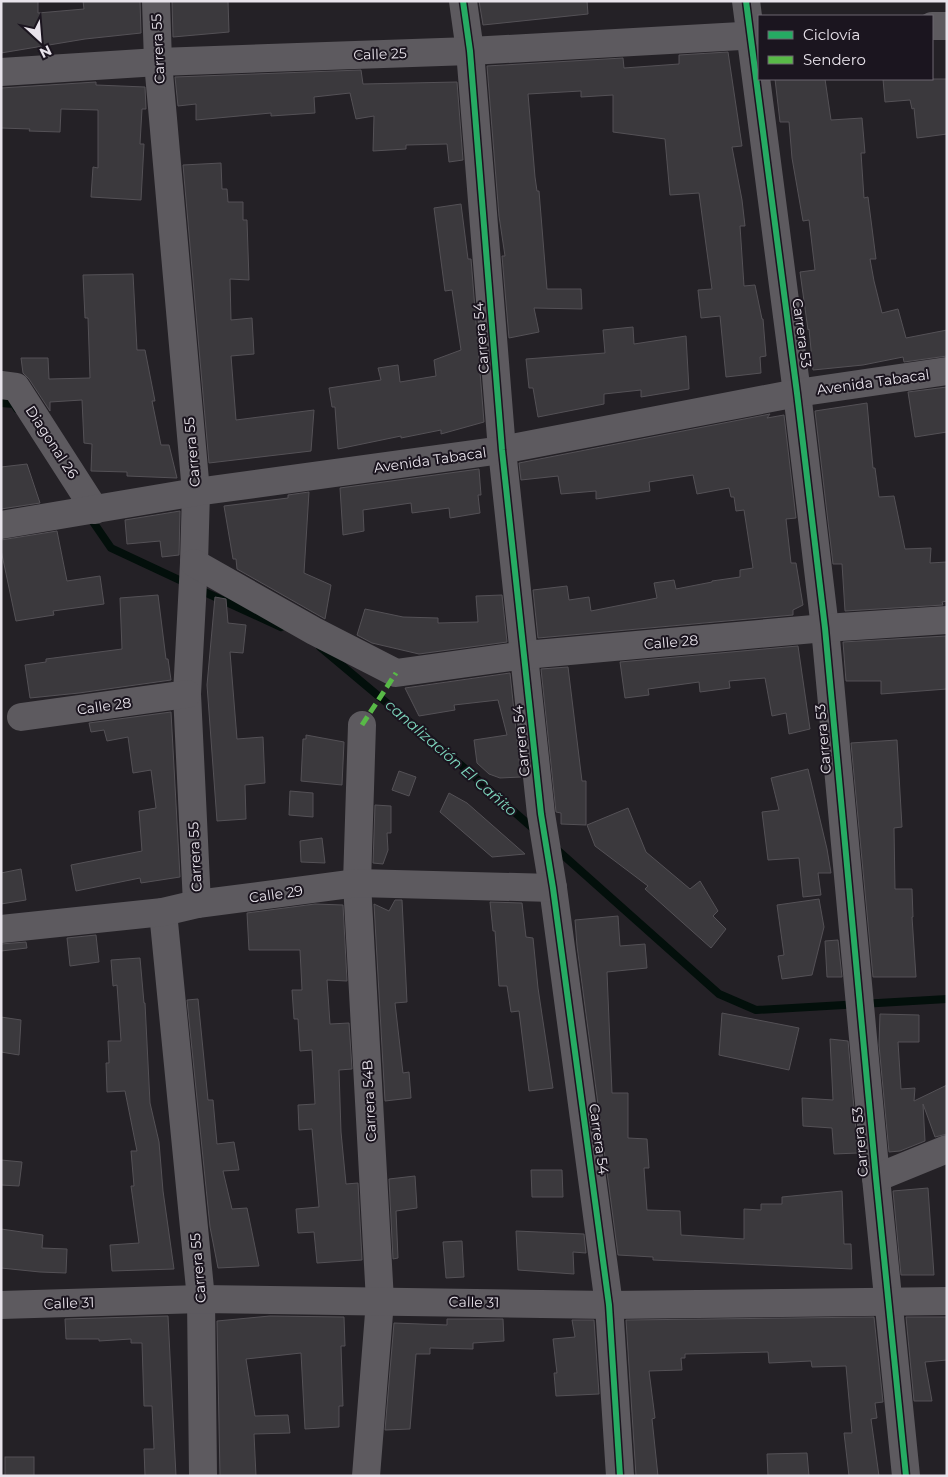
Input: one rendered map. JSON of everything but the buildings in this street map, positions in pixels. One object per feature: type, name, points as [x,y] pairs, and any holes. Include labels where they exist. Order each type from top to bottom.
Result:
[{"type":"street","name":"Carrera 55","points":[[156,1],[158,62],[196,492],[187,694],[197,904]]},
{"type":"street","name":"Carrera 54","points":[[463,1],[470,51],[502,450],[541,814],[553,888],[609,1305],[620,1476]]},
{"type":"street","name":"Carrera 53","points":[[746,1],[754,35],[758,68]]},
{"type":"street","points":[[933,26],[947,26]]},
{"type":"street","name":"Calle 25","points":[[1,72],[158,62],[470,51],[754,35]]},
{"type":"street","name":"Carrera 53","points":[[759,80],[825,628],[876,1178],[906,1476]]},
{"type":"street","name":"Avenida Tabacal","points":[[1,525],[196,492],[502,450],[797,393],[947,371]]},
{"type":"street","name":"Diagonal 26","points":[[1,385],[16,387],[83,512]]},
{"type":"street","name":"Calle 28","points":[[194,563],[314,631],[396,674],[525,655],[825,628],[947,620]]},
{"type":"street","name":"Calle 28","points":[[21,717],[187,694]]},
{"type":"street","name":"Carrera 54B","points":[[362,725],[357,883],[380,1301],[366,1476]]},
{"type":"street","name":"Calle 29","points":[[1,929],[163,912],[197,904],[357,883],[553,888]]},
{"type":"street","name":"Carrera 55","points":[[163,912],[201,1299],[204,1476]]},
{"type":"street","points":[[876,1178],[947,1149]]},
{"type":"street","name":"Calle 31","points":[[1,1305],[201,1299],[609,1305],[947,1302]]},
{"type":"waterway","name":"canalización El Cañito","points":[[1,403],[14,404],[17,409]]},
{"type":"waterway","name":"canalización El Cañito","points":[[89,516],[111,548],[188,584]]},
{"type":"waterway","name":"canalización El Cañito","points":[[198,589],[281,627]]},
{"type":"waterway","name":"canalización El Cañito","points":[[320,647],[468,771],[536,831]]},
{"type":"waterway","name":"canalización El Cañito","points":[[554,847],[719,994],[756,1010],[947,999]]},
{"type":"marked path","points":[[362,725],[396,673]]},
{"type":"cycle path","points":[[463,1],[470,51],[502,450],[541,814],[553,888],[609,1305],[620,1476]]},
{"type":"cycle path","points":[[746,1],[797,393],[825,628],[876,1178],[906,1476]]}]
